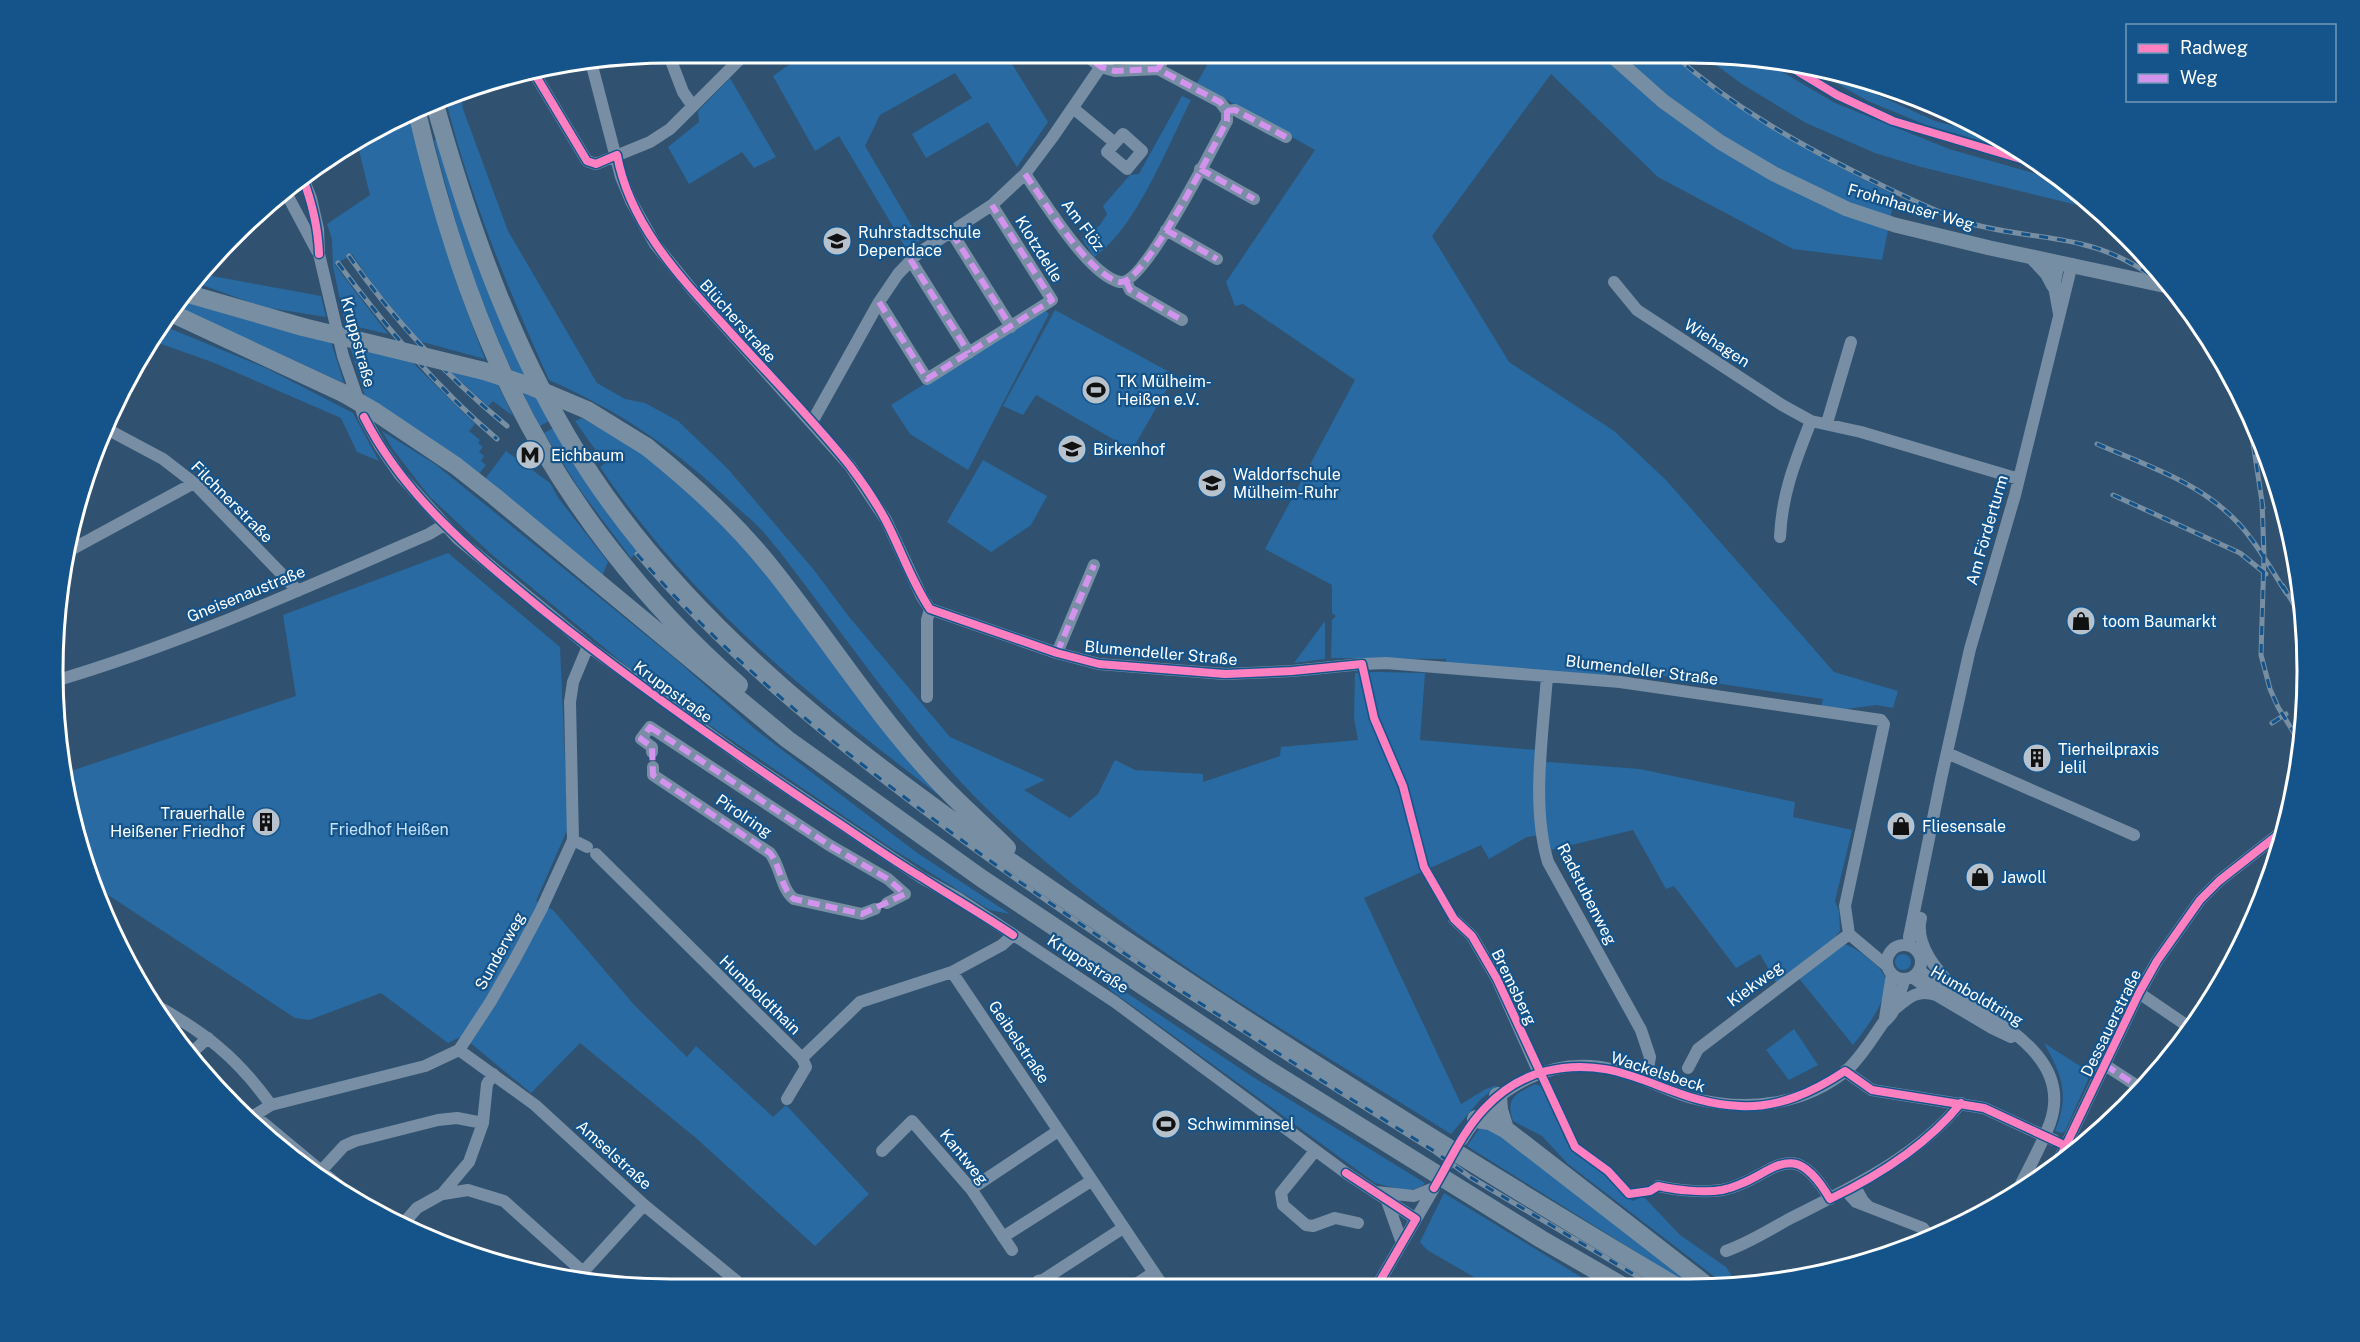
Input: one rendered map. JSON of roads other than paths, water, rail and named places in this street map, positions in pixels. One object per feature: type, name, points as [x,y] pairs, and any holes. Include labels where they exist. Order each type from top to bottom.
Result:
[{"type":"highway","points":[[437,110],[477,241],[520,347],[544,396],[572,444],[618,512],[681,587],[773,678],[851,743],[926,800],[1161,965],[1341,1082],[1664,1279]]},
{"type":"highway","points":[[419,118],[446,217],[478,315],[515,399],[542,448],[585,514],[621,563],[714,661],[863,793]]},
{"type":"highway","points":[[194,295],[303,327],[484,371],[530,386],[587,410],[647,447],[699,490],[737,528],[935,778],[1047,887]]},
{"type":"highway","points":[[178,316],[343,393],[456,466],[787,739],[981,878],[1269,1070],[1531,1233],[1611,1279]]},
{"type":"highway","points":[[174,321],[238,344]]},
{"type":"highway","points":[[1498,1096],[1499,1110],[1505,1129]]},
{"type":"highway","points":[[1476,1119],[1490,1121],[1505,1129],[1698,1279]]},
{"type":"main road","name":"Frohnhauser Weg","points":[[1620,63],[1663,101],[1701,129],[1751,160],[1802,188],[1871,218],[2032,257],[2157,284]]},
{"type":"main road","points":[[2032,257],[2047,273],[2054,286]]},
{"type":"street","points":[[672,63],[683,92],[692,105]]},
{"type":"street","points":[[537,79],[587,161],[596,164],[656,138],[670,129],[736,63]]},
{"type":"street","points":[[812,422],[879,302],[910,259],[992,205],[1025,174],[1103,63]]},
{"type":"street","points":[[1106,63],[1115,71],[1158,69],[1220,102],[1227,111],[1227,121],[1156,249],[1135,276],[1126,281]]},
{"type":"street","points":[[1158,69],[1161,63]]},
{"type":"street","name":"Blücherstraße","points":[[593,68],[621,177],[632,201],[664,256],[850,466],[878,506],[930,609]]},
{"type":"street","points":[[1073,108],[1115,143]]},
{"type":"street","points":[[1227,111],[1235,110],[1286,137]]},
{"type":"street","points":[[1200,170],[1254,199]]},
{"type":"street","name":"Am Flöz","points":[[1025,174],[1095,268],[1119,282],[1126,281],[1130,290],[1182,320]]},
{"type":"street","name":"Kruppstraße","points":[[306,185],[318,229],[319,255],[343,356],[364,417],[390,461],[464,545],[588,646],[747,762],[1115,1002],[1316,1150],[1416,1219]]},
{"type":"street","name":"Kruppstraße","points":[[289,199],[319,255]]},
{"type":"street","name":"Klotzdelle","points":[[879,302],[927,379],[1052,300],[992,205]]},
{"type":"street","points":[[1166,230],[1217,259]]},
{"type":"street","points":[[952,233],[1011,327]]},
{"type":"street","points":[[910,259],[969,353]]},
{"type":"street","name":"Am Förderturm","points":[[2059,316],[2054,286],[2066,263]]},
{"type":"street","name":"Am Förderturm","points":[[1884,1022],[1895,957],[1909,937],[1970,649],[2019,480],[2059,316],[2066,263]]},
{"type":"street","name":"Wiehagen","points":[[1614,282],[1637,310],[1782,405],[1811,421],[1827,423],[2019,480]]},
{"type":"street","points":[[1827,423],[1851,342]]},
{"type":"street","points":[[1780,537],[1784,498],[1811,421]]},
{"type":"street","name":"Filchnerstraße","points":[[112,432],[162,459],[194,483],[297,591]]},
{"type":"street","points":[[76,546],[194,483]]},
{"type":"street","name":"Gneisenaustraße","points":[[63,678],[185,637],[429,534],[444,525]]},
{"type":"street","name":"Blumendeller Straße","points":[[1057,653],[1094,565]]},
{"type":"street","points":[[927,698],[927,620],[930,609]]},
{"type":"street","name":"Blumendeller Straße","points":[[930,609],[1057,653],[1099,664],[1219,674],[1281,672],[1386,663],[1641,685],[1881,720],[1884,724],[1845,906],[1849,934]]},
{"type":"street","name":"Sunderweg","points":[[459,1050],[515,959],[541,910],[573,840],[570,702],[573,682],[588,646]]},
{"type":"street","name":"Radstubenweg","points":[[1547,676],[1540,768],[1543,846],[1548,862],[1641,1030],[1650,1057],[1646,1080]]},
{"type":"street","name":"Pirolring","points":[[665,739],[652,749],[641,739],[650,727],[829,845],[888,879],[905,894]]},
{"type":"street","points":[[1947,753],[2134,835]]},
{"type":"street","name":"Pirolring","points":[[653,766],[653,775],[770,853],[775,859],[788,895],[794,899],[862,914],[875,909]]},
{"type":"street","name":"Dessauerstraße","points":[[2074,1141],[2105,1065],[2157,961],[2200,900],[2219,881],[2273,839]]},
{"type":"street","name":"Humboldthain","points":[[573,840],[591,850],[802,1058],[860,1002],[952,972],[1002,945],[1013,935]]},
{"type":"street","points":[[887,903],[905,894],[922,878]]},
{"type":"street","points":[[1918,894],[1922,913],[1918,929],[1923,946],[1946,980],[1965,999]]},
{"type":"street","name":"Bremsberg","points":[[1454,919],[1473,936],[1497,979],[1539,1073]]},
{"type":"street","points":[[1849,934],[1861,943],[1895,957],[1912,976]]},
{"type":"street","name":"Kiekweg","points":[[1688,1068],[1698,1049],[1849,934]]},
{"type":"street","name":"Am Förderturm","points":[[1845,1071],[1862,1054],[1895,1009],[1920,956],[1895,957]]},
{"type":"street","name":"Geibelstraße","points":[[952,972],[1158,1279]]},
{"type":"street","name":"Humboldtring","points":[[1912,976],[1965,999],[2001,1023],[2040,1056],[2049,1071],[2054,1103],[2050,1123],[2023,1180]]},
{"type":"street","name":"Humboldtring","points":[[1912,976],[1938,996],[1992,1028],[2025,1043]]},
{"type":"street","points":[[1895,1009],[1914,994],[1929,993],[1938,996]]},
{"type":"street","points":[[2139,993],[2184,1024]]},
{"type":"street","points":[[168,1013],[208,1038],[243,1068],[271,1105]]},
{"type":"street","points":[[196,1049],[208,1038]]},
{"type":"street","points":[[256,1115],[271,1105],[425,1066],[459,1050]]},
{"type":"street","name":"Amselstraße","points":[[459,1050],[535,1105],[644,1205],[734,1279]]},
{"type":"street","points":[[787,1099],[806,1067],[802,1058]]},
{"type":"street","points":[[2105,1065],[2135,1084]]},
{"type":"street","name":"Wackelsbeck","points":[[1461,1140],[1476,1119],[1498,1096],[1524,1079],[1539,1073],[1575,1066],[1594,1066],[1616,1070],[1689,1097],[1716,1104],[1741,1106],[1768,1105],[1799,1097],[1845,1071]]},
{"type":"street","points":[[1845,1071],[1872,1090],[1984,1108],[2067,1146]]},
{"type":"street","points":[[442,1194],[469,1162],[483,1123],[487,1084],[493,1074]]},
{"type":"street","points":[[1726,1251],[1744,1245],[1851,1189],[1885,1168],[1932,1133],[1960,1103]]},
{"type":"street","points":[[323,1169],[344,1146],[356,1140],[438,1119],[457,1118],[483,1123]]},
{"type":"street","name":"Kantweg","points":[[882,1151],[912,1121],[971,1189],[1012,1250]]},
{"type":"street","points":[[971,1189],[1058,1131]]},
{"type":"street","points":[[1316,1150],[1281,1193],[1280,1198],[1283,1205],[1306,1225],[1313,1226],[1335,1218],[1358,1223]]},
{"type":"street","points":[[1658,1186],[1671,1189],[1720,1190],[1734,1186],[1776,1165],[1790,1163],[1809,1171],[1830,1199]]},
{"type":"street","points":[[1003,1237],[1091,1180]]},
{"type":"street","points":[[1375,1192],[1414,1196],[1434,1188],[1381,1279]]},
{"type":"street","points":[[1851,1189],[1869,1207],[1923,1228],[1926,1231]]},
{"type":"street","points":[[408,1219],[417,1208],[442,1194],[468,1190],[504,1201],[576,1271]]},
{"type":"street","points":[[1387,1201],[1402,1243]]},
{"type":"street","points":[[584,1273],[644,1205]]},
{"type":"street","points":[[1046,1279],[1123,1228]]},
{"type":"street","points":[[1144,1279],[1153,1273]]},
{"type":"tunnel","points":[[1438,1182],[1457,1148]]},
{"type":"railway","points":[[1684,63],[1719,91],[1768,124],[1846,168],[1932,209],[1996,230],[2096,248],[2123,259],[2149,274]]},
{"type":"railway","points":[[349,256],[384,303],[422,347],[507,426]]},
{"type":"railway","points":[[338,263],[413,356],[453,399],[497,439]]},
{"type":"railway","points":[[2097,444],[2173,477],[2225,510],[2253,541],[2287,594]]},
{"type":"railway","points":[[2253,444],[2263,508]]},
{"type":"railway","points":[[2113,495],[2240,553],[2266,574]]},
{"type":"railway","points":[[2262,500],[2264,556],[2261,655],[2270,689],[2294,733]]},
{"type":"railway","points":[[637,554],[704,626],[775,692],[850,755],[989,860],[1177,988],[1434,1151],[1470,1177],[1642,1279]]},
{"type":"railway","points":[[2283,586],[2293,603]]},
{"type":"railway","points":[[2272,723],[2286,714]]},
{"type":"place","name":"Ruhrstadtschule Dependace","points":[[837,241]]},
{"type":"place","name":"TK Mülheim- Heißen e.V.","points":[[1096,390]]},
{"type":"place","name":"Birkenhof","points":[[1072,449]]},
{"type":"place","name":"Eichbaum","points":[[530,455]]},
{"type":"place","name":"Waldorfschule Mülheim-Ruhr","points":[[1212,483]]},
{"type":"place","name":"toom Baumarkt","points":[[2081,621]]},
{"type":"place","name":"Tierheilpraxis Jelil","points":[[2037,758]]},
{"type":"place","name":"Trauerhalle Heißener Friedhof","points":[[266,822]]},
{"type":"place","name":"Fliesensale","points":[[1901,826]]},
{"type":"place","name":"Jawoll","points":[[1980,877]]},
{"type":"place","name":"Schwimminsel","points":[[1166,1124]]},
{"type":"park label","name":"Friedhof Heißen","points":[[389,829]]}]
